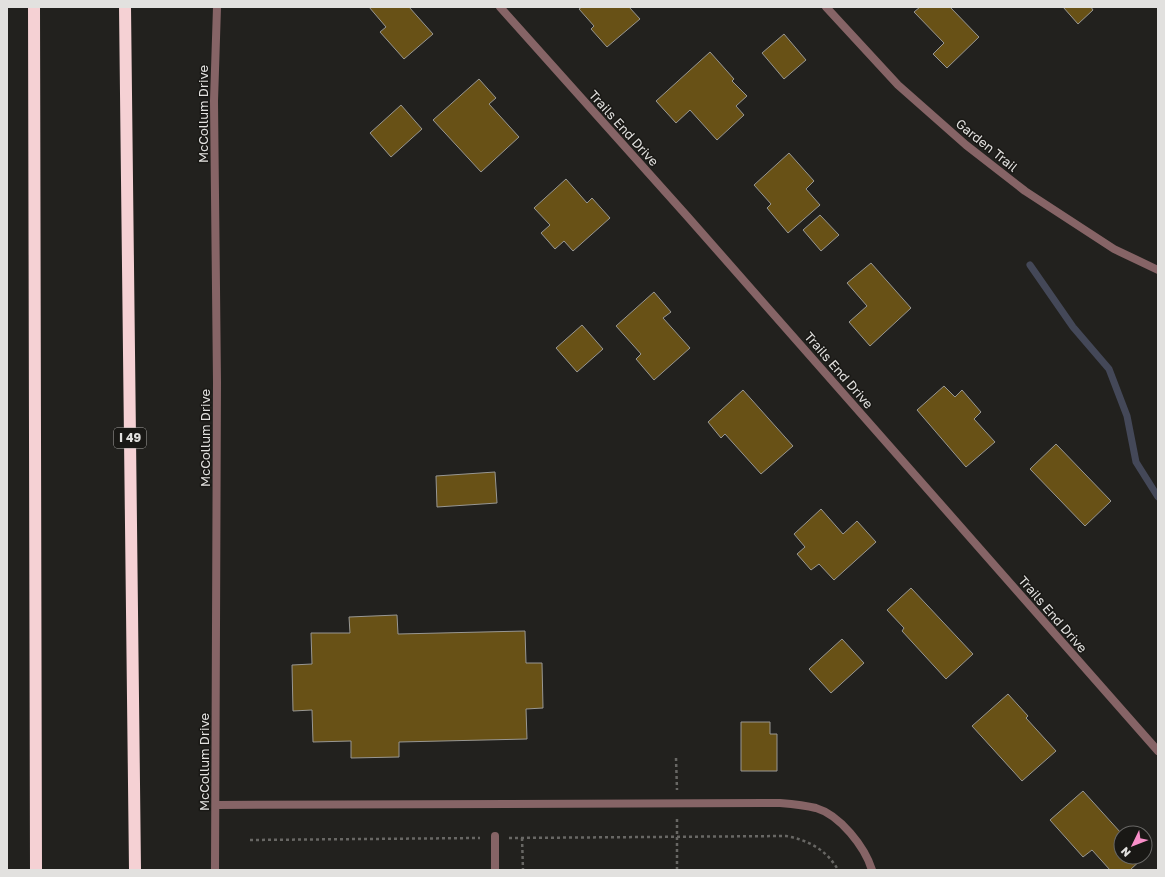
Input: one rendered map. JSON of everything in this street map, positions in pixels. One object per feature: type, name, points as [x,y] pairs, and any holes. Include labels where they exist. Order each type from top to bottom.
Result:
[{"type":"highway","points":[[34,7],[36,870]]},
{"type":"highway","name":"I 49","points":[[125,7],[135,870]]},
{"type":"street","name":"McCollum Drive","points":[[215,870],[217,382],[214,102],[217,7]]},
{"type":"street","name":"Trails End Drive","points":[[500,7],[687,216],[1158,752]]},
{"type":"street","name":"Garden Trail","points":[[826,7],[898,85],[966,145],[1025,191],[1114,249],[1158,270]]},
{"type":"street","points":[[216,805],[780,803],[818,809],[839,823],[857,840],[869,859],[872,870]]},
{"type":"street","points":[[495,837],[495,870]]},
{"type":"path","points":[[250,840],[786,836],[798,838],[818,847],[828,855],[838,870]]},
{"type":"path","points":[[522,838],[523,870]]},
{"type":"building","points":[[369,7],[409,7],[433,34],[404,59],[380,32],[386,27]]},
{"type":"building","points":[[582,7],[629,7],[640,19],[607,47],[591,29],[594,26],[579,9]]},
{"type":"building","points":[[920,7],[950,7],[979,37],[947,68],[933,54],[944,43],[914,12]]},
{"type":"building","points":[[1063,7],[1091,7],[1093,10],[1078,24]]},
{"type":"building","points":[[784,34],[806,60],[784,79],[762,53]]},
{"type":"building","points":[[710,52],[734,79],[732,81],[747,96],[736,106],[744,115],[717,140],[690,110],[676,123],[656,101]]},
{"type":"building","points":[[479,79],[496,98],[489,104],[519,137],[481,172],[433,120]]},
{"type":"building","points":[[401,105],[422,129],[391,157],[370,133]]},
{"type":"building","points":[[789,153],[814,181],[806,189],[820,205],[788,233],[767,208],[771,204],[754,185]]},
{"type":"building","points":[[566,179],[587,203],[592,198],[610,218],[573,251],[564,241],[555,249],[541,233],[550,225],[534,208]]},
{"type":"building","points":[[820,215],[839,235],[821,251],[803,230]]},
{"type":"building","points":[[871,263],[911,308],[870,346],[849,322],[867,306],[847,283]]},
{"type":"building","points":[[654,292],[671,312],[663,318],[690,348],[654,380],[636,359],[641,354],[616,326]]},
{"type":"building","points":[[582,325],[603,349],[577,372],[556,348]]},
{"type":"building","points":[[944,386],[955,397],[962,390],[981,412],[974,419],[995,442],[966,467],[917,410]]},
{"type":"building","points":[[743,390],[793,446],[761,474],[725,434],[721,438],[708,422]]},
{"type":"building","points":[[1056,444],[1111,501],[1085,526],[1030,469]]},
{"type":"building","points":[[495,472],[497,503],[437,507],[436,476]]},
{"type":"building","points":[[821,509],[843,534],[857,521],[876,542],[834,580],[819,564],[811,570],[797,554],[805,547],[794,534]]},
{"type":"building","points":[[911,588],[973,654],[946,679],[902,631],[904,628],[887,610]]},
{"type":"building","points":[[397,615],[398,634],[525,631],[526,663],[542,663],[543,708],[526,709],[527,739],[399,742],[399,757],[351,758],[351,741],[313,742],[312,710],[293,711],[292,665],[312,664],[311,633],[350,633],[349,617]]},
{"type":"building","points":[[842,639],[864,663],[831,693],[809,669]]},
{"type":"building","points":[[1008,694],[1028,716],[1026,718],[1056,751],[1022,781],[972,726]]},
{"type":"building","points":[[741,722],[770,722],[770,734],[777,734],[777,771],[741,771]]},
{"type":"building","points":[[1083,791],[1114,825],[1113,865],[1135,865],[1130,870],[1110,870],[1092,850],[1083,857],[1050,820]]},
{"type":"waterway","points":[[1030,265],[1073,327],[1109,369],[1127,416],[1136,462],[1158,497]]}]
